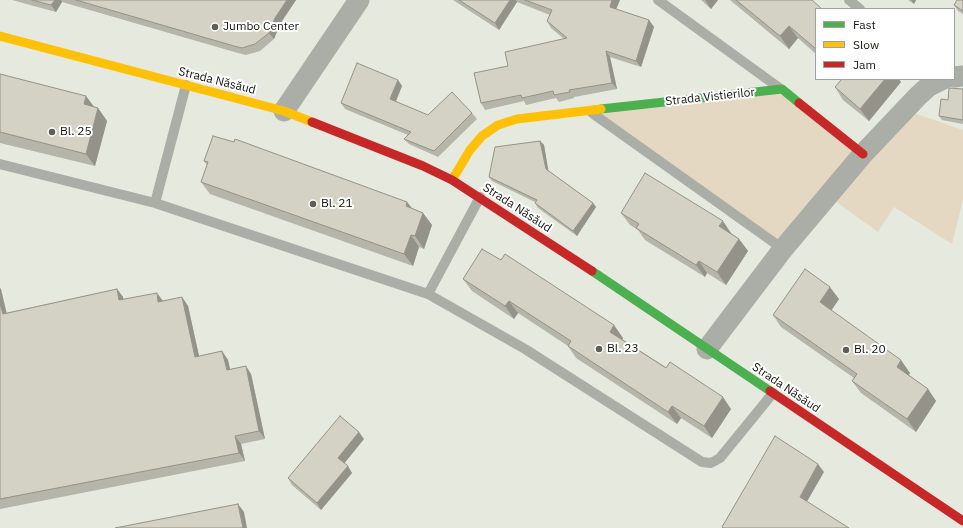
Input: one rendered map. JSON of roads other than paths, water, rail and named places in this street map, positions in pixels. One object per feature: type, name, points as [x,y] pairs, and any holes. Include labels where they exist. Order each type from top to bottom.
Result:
[{"type":"street","points":[[284,111],[359,0]]},
{"type":"street","name":"Strada Năsăud","points":[[0,36],[284,111],[423,166],[452,180],[480,197],[960,518]]},
{"type":"street","points":[[707,349],[783,249],[863,154],[918,96],[929,86],[941,80]]},
{"type":"street","points":[[782,90],[863,154]]},
{"type":"street","name":"Strada Vistierilor","points":[[452,180],[474,144],[498,125],[517,120],[588,110],[782,90]]},
{"type":"street","points":[[960,518],[962,528]]},
{"type":"lane","points":[[658,0],[782,90]]},
{"type":"lane","points":[[849,0],[859,8]]},
{"type":"lane","points":[[155,203],[186,85]]},
{"type":"lane","points":[[588,110],[783,249]]},
{"type":"lane","points":[[0,164],[155,203],[428,294],[525,349],[702,462],[711,463],[720,458],[773,393]]},
{"type":"lane","points":[[428,294],[480,197]]},
{"type":"place","name":"Jumbo Center","points":[[215,27]]},
{"type":"place","name":"Bl. 25","points":[[52,132]]},
{"type":"place","name":"Bl. 21","points":[[313,204]]},
{"type":"place","name":"Bl. 23","points":[[599,349]]},
{"type":"place","name":"Bl. 20","points":[[846,350]]}]
